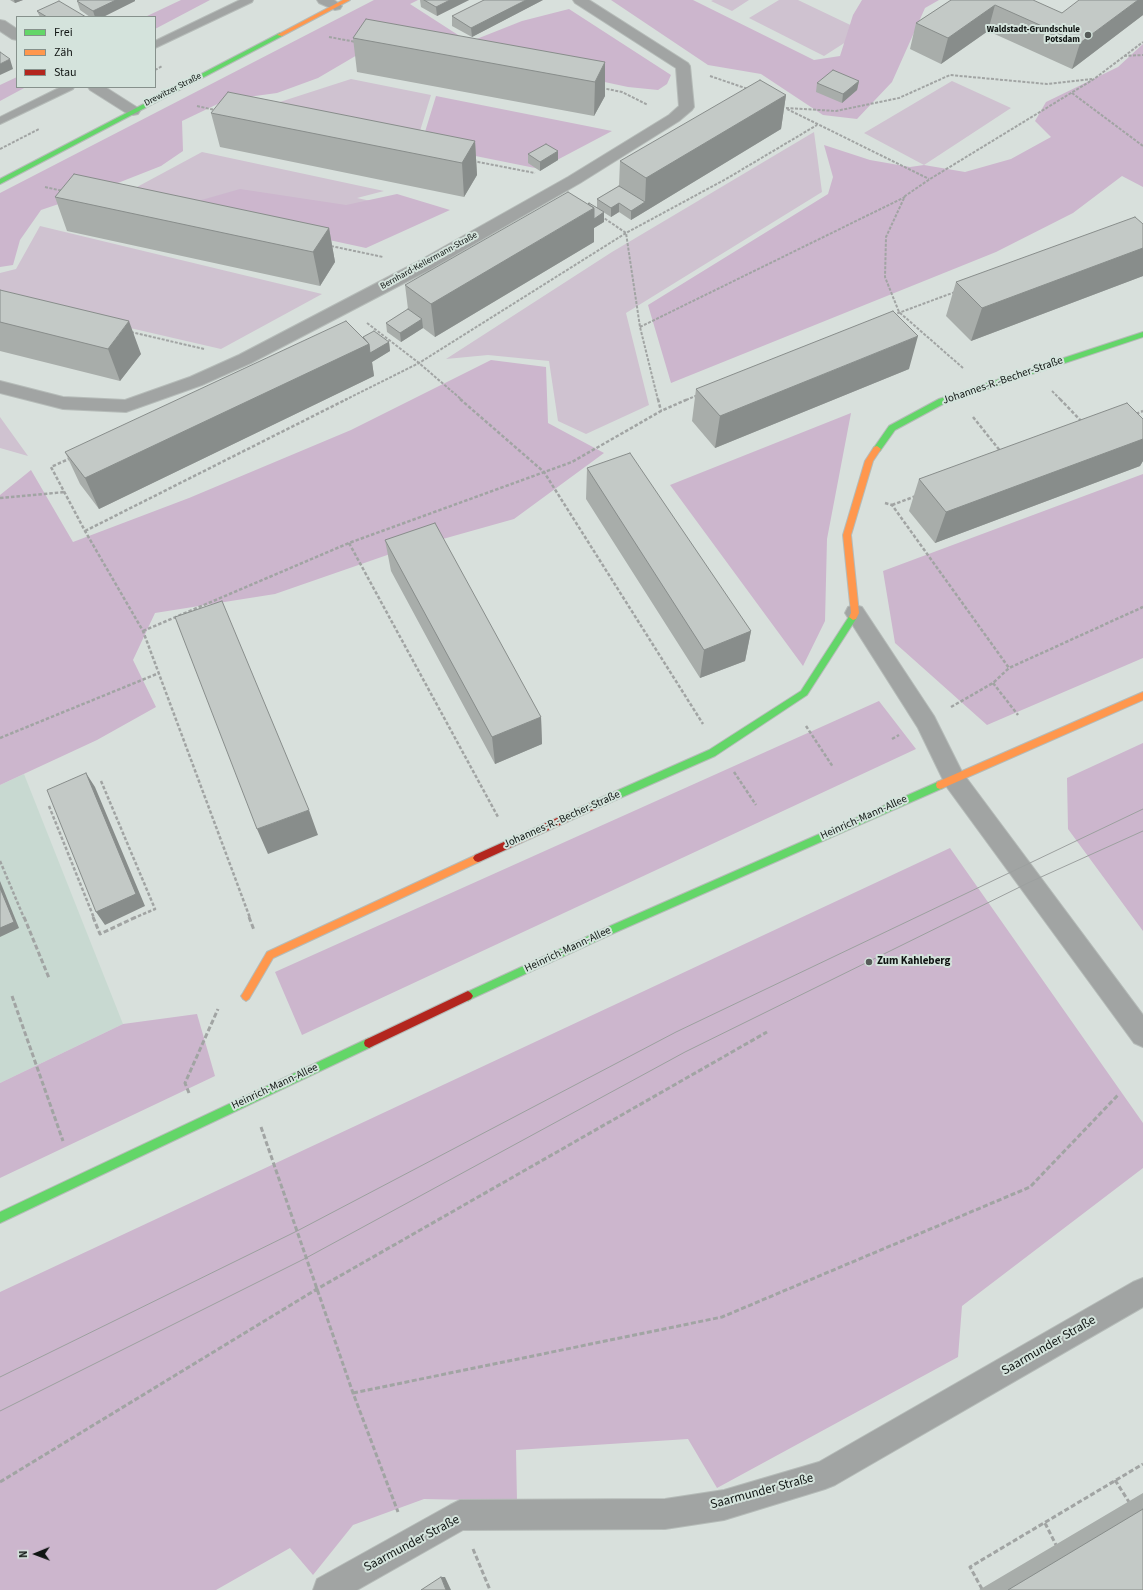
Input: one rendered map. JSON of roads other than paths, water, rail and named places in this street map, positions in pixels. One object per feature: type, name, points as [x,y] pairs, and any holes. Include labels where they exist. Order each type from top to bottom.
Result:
[{"type":"street","name":"Bernhard-Kellermann-Straße","points":[[0,387],[63,403],[126,406],[196,382],[349,306],[423,266],[574,180],[674,118],[687,107],[683,66],[582,1]]},
{"type":"street","name":"Drewitzer Straße","points":[[0,182],[335,2]]},
{"type":"street","points":[[0,24],[16,35]]},
{"type":"street","points":[[97,88],[133,111]]},
{"type":"street","name":"Johannes-R.-Becher-Straße","points":[[954,779],[926,722],[855,613],[847,536],[870,461],[892,428],[942,401],[1143,334]]},
{"type":"street","name":"Johannes-R.-Becher-Straße","points":[[246,996],[270,955],[719,748],[804,693],[855,613]]},
{"type":"street","name":"Heinrich-Mann-Allee","points":[[0,1218],[201,1121],[611,930],[1143,696]]},
{"type":"street","points":[[954,779],[1143,1035]]},
{"type":"street","name":"Saarmunder Straße","points":[[328,1590],[460,1516],[665,1514],[724,1505],[825,1475],[1143,1292]]},
{"type":"lane","points":[[156,45],[248,0]]},
{"type":"lane","points":[[0,121],[67,88]]},
{"type":"tram line","points":[[0,1377],[297,1231],[676,1032],[1143,809]]},
{"type":"tram line","points":[[0,1411],[306,1258],[685,1052],[1030,882],[1143,831]]},
{"type":"place","name":"Waldstadt-Grundschule Potsdam","points":[[1088,35]]},
{"type":"place","name":"Zum Kahleberg","points":[[869,962]]}]
